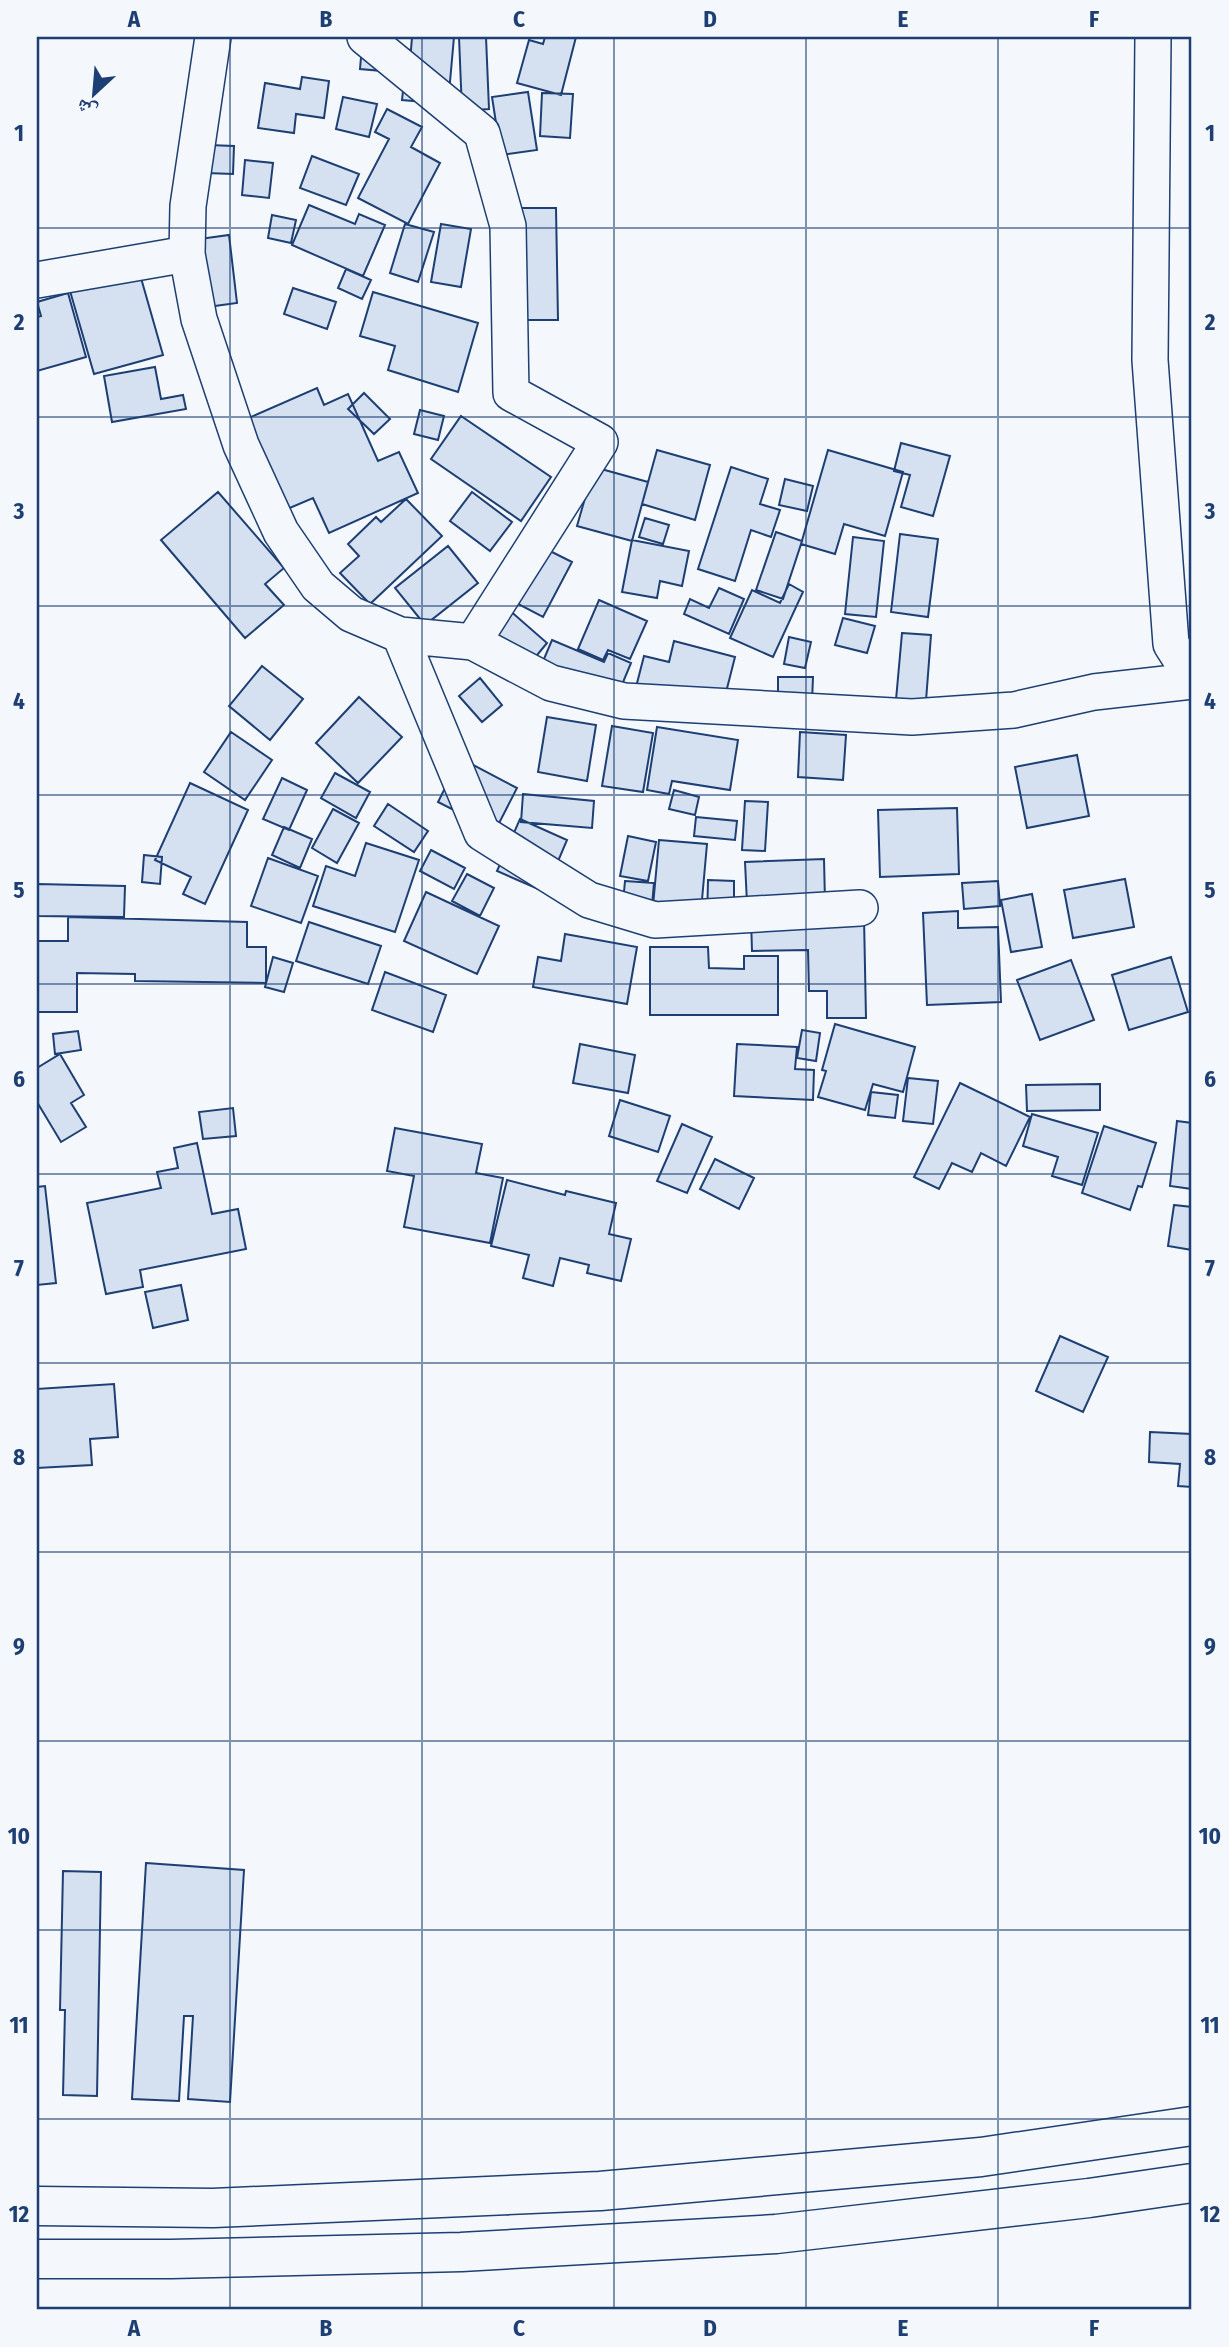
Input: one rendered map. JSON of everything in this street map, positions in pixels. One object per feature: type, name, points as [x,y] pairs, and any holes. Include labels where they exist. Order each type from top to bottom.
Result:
[{"type":"highway","points":[[37,2206],[213,2208],[600,2191],[981,2157],[1192,2126]]},
{"type":"highway","points":[[37,2259],[171,2259],[461,2252],[776,2235],[1089,2198],[1192,2183]]},
{"type":"street","points":[[213,37],[188,206],[187,254],[199,319],[241,445],[281,532],[318,586],[351,614],[400,635],[473,642],[551,682],[624,701],[912,717],[1014,710],[1094,692],[1192,679],[1171,644],[1150,360],[1153,37]]},
{"type":"street","points":[[365,37],[482,133],[508,226],[511,393],[600,442],[473,642]]},
{"type":"street","points":[[37,280],[187,254]]},
{"type":"street","points":[[400,635],[482,833],[589,900],[655,920],[860,908]]},
{"type":"building","points":[[412,37],[454,37],[448,104],[402,100],[405,73],[360,69],[362,46],[411,50]]},
{"type":"building","points":[[459,37],[486,37],[489,109],[462,111]]},
{"type":"building","points":[[545,37],[576,37],[561,95],[517,83],[529,40],[543,44]]},
{"type":"building","points":[[302,77],[329,81],[324,118],[296,114],[294,133],[258,128],[265,83],[300,89]]},
{"type":"building","points":[[528,92],[537,150],[501,155],[492,97]]},
{"type":"building","points":[[542,93],[573,94],[570,138],[540,136]]},
{"type":"building","points":[[343,97],[377,104],[369,137],[336,129]]},
{"type":"building","points":[[387,109],[422,127],[411,147],[440,163],[408,224],[358,198],[389,139],[375,132]]},
{"type":"building","points":[[208,145],[234,146],[233,174],[206,173]]},
{"type":"building","points":[[312,156],[359,174],[346,205],[300,188]]},
{"type":"building","points":[[245,160],[273,163],[269,198],[242,195]]},
{"type":"building","points":[[309,205],[355,224],[359,214],[385,225],[363,276],[292,245]]},
{"type":"building","points":[[492,208],[556,208],[558,320],[527,320],[492,249],[526,249],[526,236],[492,236]]},
{"type":"building","points":[[272,215],[296,220],[291,243],[268,238]]},
{"type":"building","points":[[405,224],[434,232],[418,282],[390,273]]},
{"type":"building","points":[[441,224],[471,229],[461,287],[431,282]]},
{"type":"building","points":[[229,235],[237,303],[200,308],[192,240]]},
{"type":"building","points":[[346,269],[371,280],[362,299],[338,288]]},
{"type":"building","points":[[139,271],[163,355],[94,374],[70,291]]},
{"type":"building","points":[[293,288],[336,302],[327,329],[284,314]]},
{"type":"building","points":[[373,292],[478,323],[458,392],[388,370],[395,346],[360,336]]},
{"type":"building","points":[[68,293],[86,357],[37,371],[37,317],[41,316],[37,302]]},
{"type":"building","points":[[155,367],[161,399],[183,395],[186,409],[112,422],[104,376]]},
{"type":"building","points":[[317,388],[324,405],[348,394],[378,461],[399,452],[418,493],[329,533],[313,498],[285,510],[244,420]]},
{"type":"building","points":[[364,393],[390,419],[374,434],[348,409]]},
{"type":"building","points":[[420,410],[444,416],[438,440],[414,434]]},
{"type":"building","points":[[461,416],[551,477],[521,521],[431,459]]},
{"type":"building","points":[[901,443],[950,456],[933,516],[901,507],[910,475],[894,471]]},
{"type":"building","points":[[657,450],[710,465],[695,520],[642,504]]},
{"type":"building","points":[[828,450],[903,472],[885,536],[844,524],[835,554],[801,544]]},
{"type":"building","points":[[594,467],[648,482],[632,541],[577,526]]},
{"type":"building","points":[[731,467],[768,479],[760,504],[780,510],[771,537],[751,530],[735,581],[698,569]]},
{"type":"building","points":[[785,479],[813,486],[807,511],[779,505]]},
{"type":"building","points":[[218,492],[284,568],[265,584],[284,605],[245,638],[161,540]]},
{"type":"building","points":[[472,492],[512,522],[490,551],[450,521]]},
{"type":"building","points":[[406,499],[442,536],[370,604],[340,573],[359,556],[348,544],[376,517],[381,522]]},
{"type":"building","points":[[645,518],[669,525],[663,544],[639,537]]},
{"type":"building","points":[[776,532],[802,541],[783,599],[756,590]]},
{"type":"building","points":[[900,534],[938,539],[928,617],[891,612]]},
{"type":"building","points":[[853,537],[884,541],[876,617],[845,614]]},
{"type":"building","points":[[632,540],[689,551],[682,586],[660,581],[657,598],[622,592]]},
{"type":"building","points":[[530,541],[572,562],[543,617],[501,595]]},
{"type":"building","points":[[448,546],[478,583],[425,625],[395,588]]},
{"type":"building","points":[[789,584],[803,592],[773,657],[730,638],[752,590],[780,603]]},
{"type":"building","points":[[719,588],[744,599],[729,634],[684,614],[690,599],[709,608]]},
{"type":"building","points":[[599,600],[647,621],[630,659],[608,650],[603,660],[578,649]]},
{"type":"building","points":[[508,609],[547,643],[528,666],[489,631]]},
{"type":"building","points":[[843,618],[875,626],[867,653],[835,645]]},
{"type":"building","points":[[902,633],[931,635],[925,714],[895,711]]},
{"type":"building","points":[[789,637],[811,642],[805,668],[784,664]]},
{"type":"building","points":[[552,640],[604,662],[608,653],[631,663],[614,704],[538,673]]},
{"type":"building","points":[[674,641],[735,657],[722,708],[636,687],[644,656],[669,662]]},
{"type":"building","points":[[262,666],[303,699],[270,740],[229,706]]},
{"type":"building","points":[[778,677],[813,677],[812,702],[778,701]]},
{"type":"building","points":[[480,678],[502,705],[482,722],[459,696]]},
{"type":"building","points":[[359,697],[402,737],[358,783],[316,743]]},
{"type":"building","points":[[547,717],[596,725],[587,781],[538,772]]},
{"type":"building","points":[[612,726],[653,733],[643,792],[602,786]]},
{"type":"building","points":[[657,727],[738,740],[730,790],[672,781],[669,794],[647,790]]},
{"type":"building","points":[[231,732],[272,760],[245,800],[204,772]]},
{"type":"building","points":[[800,732],[846,735],[843,780],[798,777]]},
{"type":"building","points":[[1077,755],[1089,816],[1027,828],[1015,767]]},
{"type":"building","points":[[460,758],[517,788],[495,831],[438,802]]},
{"type":"building","points":[[335,773],[370,792],[356,818],[321,798]]},
{"type":"building","points":[[282,778],[307,790],[289,830],[263,819]]},
{"type":"building","points":[[190,783],[248,810],[205,904],[183,894],[191,877],[155,860]]},
{"type":"building","points":[[674,790],[699,797],[695,815],[669,809]]},
{"type":"building","points":[[523,794],[594,801],[592,828],[521,822]]},
{"type":"building","points":[[745,801],[768,802],[765,851],[742,850]]},
{"type":"building","points":[[388,804],[428,831],[414,852],[374,826]]},
{"type":"building","points":[[957,808],[959,874],[880,877],[878,810]]},
{"type":"building","points":[[333,809],[359,823],[337,863],[312,848]]},
{"type":"building","points":[[696,817],[737,821],[735,840],[694,836]]},
{"type":"building","points":[[520,819],[567,840],[545,892],[497,871]]},
{"type":"building","points":[[284,827],[312,839],[300,868],[272,855]]},
{"type":"building","points":[[628,836],[656,842],[648,881],[620,876]]},
{"type":"building","points":[[659,840],[707,844],[701,911],[653,906]]},
{"type":"building","points":[[366,843],[419,860],[395,932],[313,906],[326,866],[355,876]]},
{"type":"building","points":[[431,850],[465,868],[454,889],[420,871]]},
{"type":"building","points":[[144,855],[162,857],[160,884],[142,882]]},
{"type":"building","points":[[268,858],[318,876],[301,923],[251,906]]},
{"type":"building","points":[[824,859],[825,901],[747,903],[745,862]]},
{"type":"building","points":[[467,874],[494,888],[480,916],[452,901]]},
{"type":"building","points":[[1125,879],[1134,927],[1073,938],[1064,890]]},
{"type":"building","points":[[708,880],[734,881],[734,923],[707,922]]},
{"type":"building","points":[[625,881],[654,883],[650,926],[621,924]]},
{"type":"building","points":[[998,881],[1000,906],[964,909],[962,883]]},
{"type":"building","points":[[37,884],[125,886],[124,917],[37,916]]},
{"type":"building","points":[[426,892],[499,926],[477,974],[404,941]]},
{"type":"building","points":[[1032,894],[1042,947],[1011,952],[1001,900]]},
{"type":"building","points":[[958,911],[958,928],[998,927],[1001,1002],[927,1005],[923,913]]},
{"type":"building","points":[[68,917],[247,922],[247,947],[266,947],[266,983],[135,981],[135,974],[77,973],[77,1012],[37,1012],[37,941],[68,941]]},
{"type":"building","points":[[864,917],[866,1018],[827,1018],[827,991],[809,991],[808,950],[752,951],[751,919]]},
{"type":"building","points":[[309,922],[381,946],[368,984],[296,961]]},
{"type":"building","points":[[565,934],[637,947],[627,1004],[533,987],[538,957],[561,961]]},
{"type":"building","points":[[650,947],[708,947],[709,968],[744,969],[744,956],[778,956],[778,1015],[650,1015]]},
{"type":"building","points":[[273,957],[293,963],[284,992],[265,987]]},
{"type":"building","points":[[1171,957],[1188,1012],[1129,1030],[1112,975]]},
{"type":"building","points":[[1071,960],[1094,1020],[1040,1040],[1017,980]]},
{"type":"building","points":[[385,972],[446,995],[433,1032],[372,1010]]},
{"type":"building","points":[[835,1024],[915,1047],[903,1092],[873,1084],[865,1110],[818,1097],[826,1071],[822,1070]]},
{"type":"building","points":[[802,1030],[820,1033],[816,1061],[797,1058]]},
{"type":"building","points":[[78,1031],[81,1050],[55,1054],[53,1034]]},
{"type":"building","points":[[580,1044],[635,1055],[628,1093],[573,1083]]},
{"type":"building","points":[[737,1044],[797,1047],[795,1069],[814,1070],[813,1100],[734,1096]]},
{"type":"building","points":[[60,1054],[84,1095],[71,1103],[86,1127],[61,1142],[37,1102],[37,1068]]},
{"type":"building","points":[[908,1078],[938,1081],[933,1124],[903,1121]]},
{"type":"building","points":[[960,1083],[1030,1117],[1006,1166],[981,1153],[972,1172],[952,1163],[939,1189],[914,1177]]},
{"type":"building","points":[[1100,1084],[1100,1110],[1027,1111],[1026,1085]]},
{"type":"building","points":[[871,1092],[898,1095],[895,1118],[868,1115]]},
{"type":"building","points":[[620,1100],[670,1116],[658,1152],[609,1136]]},
{"type":"building","points":[[233,1108],[236,1136],[203,1139],[199,1112]]},
{"type":"building","points":[[1032,1114],[1098,1133],[1082,1185],[1052,1176],[1058,1157],[1023,1146]]},
{"type":"building","points":[[1177,1121],[1192,1123],[1192,1189],[1170,1186]]},
{"type":"building","points":[[682,1124],[712,1137],[687,1193],[657,1181]]},
{"type":"building","points":[[1104,1126],[1156,1143],[1142,1187],[1138,1186],[1130,1210],[1082,1193]]},
{"type":"building","points":[[395,1128],[482,1144],[476,1173],[503,1178],[490,1243],[404,1227],[414,1176],[387,1171]]},
{"type":"building","points":[[197,1143],[212,1214],[238,1209],[246,1249],[140,1270],[143,1287],[106,1294],[87,1203],[161,1188],[157,1172],[178,1168],[174,1148]]},
{"type":"building","points":[[715,1159],[754,1178],[739,1209],[700,1189]]},
{"type":"building","points":[[507,1180],[565,1195],[566,1191],[616,1203],[609,1234],[631,1239],[621,1281],[587,1273],[589,1265],[560,1258],[553,1286],[523,1278],[529,1255],[491,1246]]},
{"type":"building","points":[[45,1186],[56,1283],[37,1285],[37,1187]]},
{"type":"building","points":[[1174,1205],[1192,1207],[1192,1250],[1168,1246]]},
{"type":"building","points":[[181,1285],[188,1320],[153,1328],[145,1292]]},
{"type":"building","points":[[1060,1336],[1108,1357],[1083,1412],[1036,1391]]},
{"type":"building","points":[[114,1384],[118,1437],[90,1439],[92,1465],[37,1468],[37,1389]]},
{"type":"building","points":[[1150,1432],[1192,1434],[1192,1487],[1178,1486],[1180,1464],[1149,1462]]},
{"type":"building","points":[[146,1863],[244,1870],[230,2102],[188,2099],[193,2016],[184,2016],[179,2101],[132,2099]]},
{"type":"building","points":[[63,1871],[101,1872],[97,2096],[63,2095],[65,2010],[60,2010]]}]
